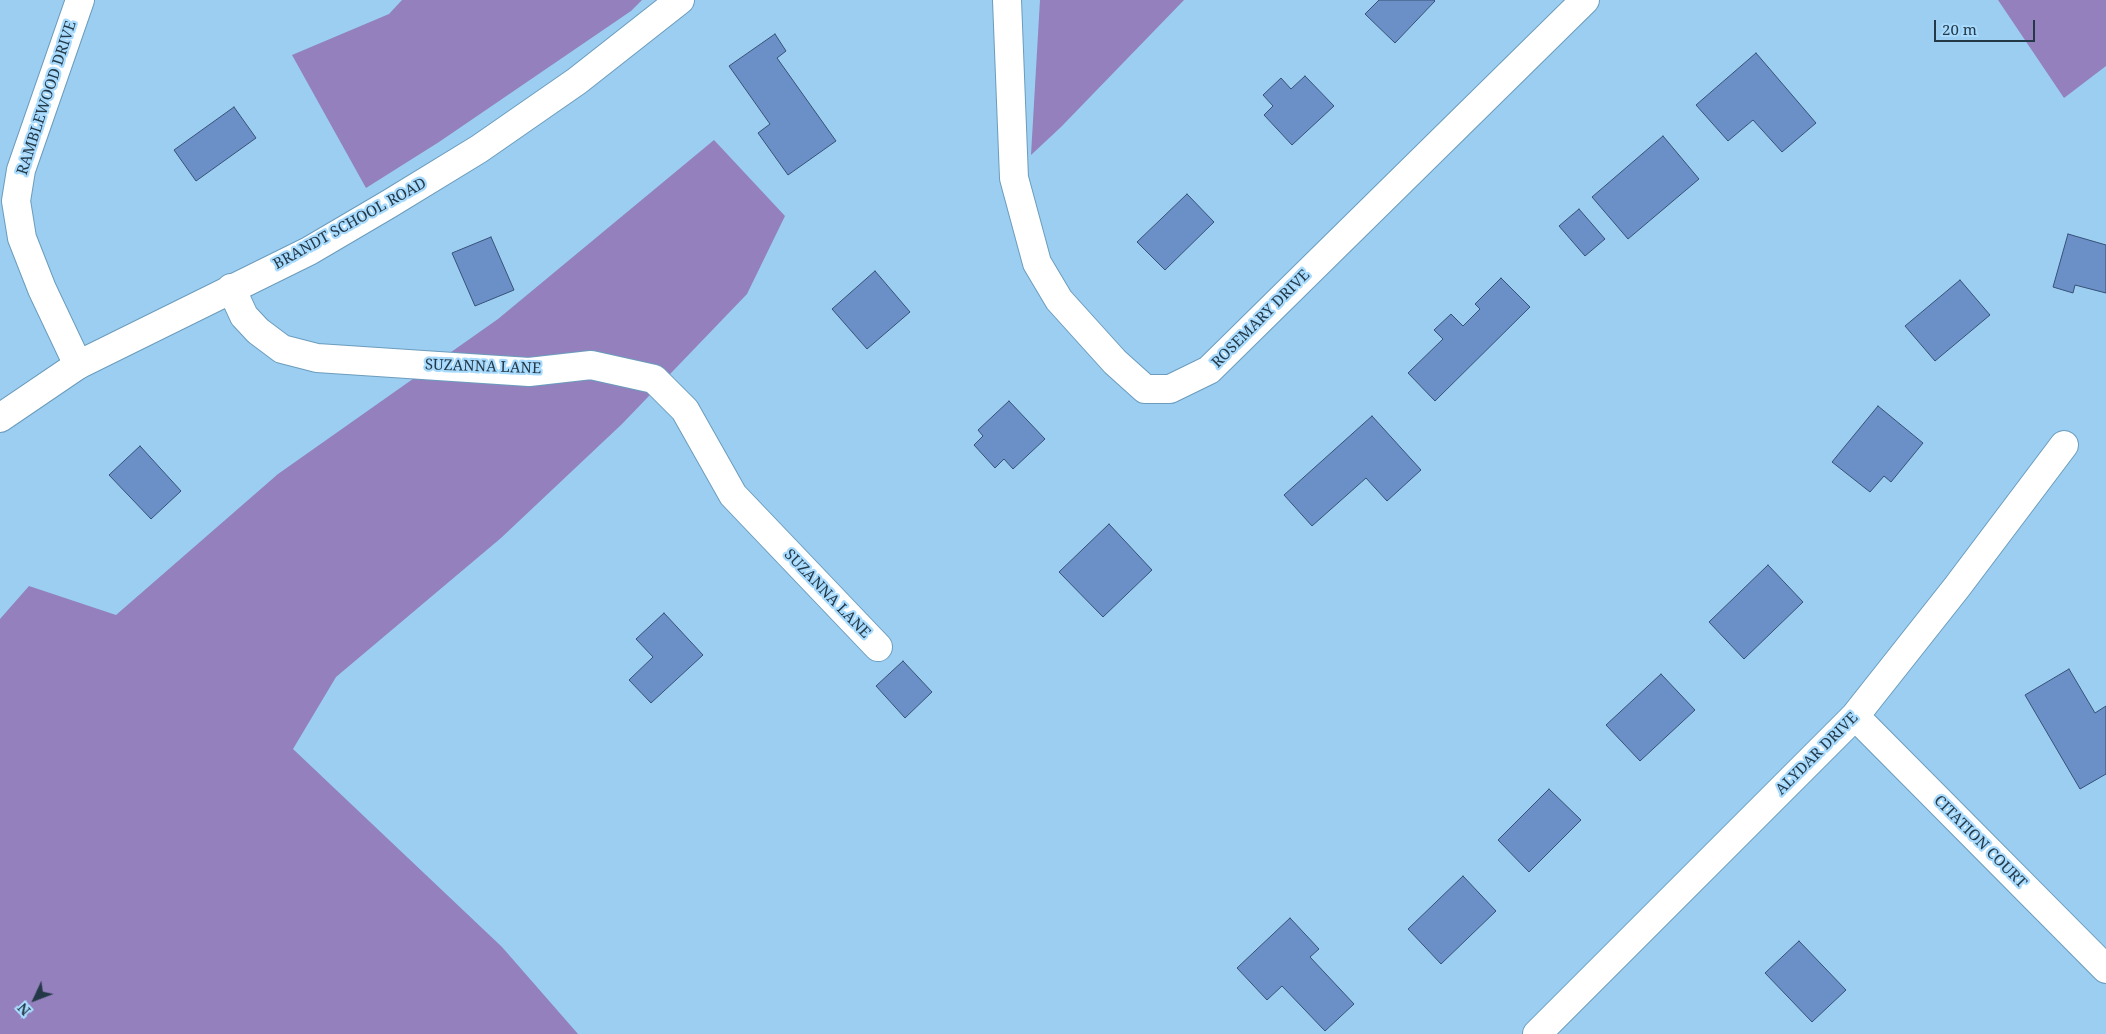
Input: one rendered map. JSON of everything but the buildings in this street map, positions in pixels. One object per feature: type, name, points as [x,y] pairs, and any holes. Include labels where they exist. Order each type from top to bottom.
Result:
[{"type":"street","name":"RAMBLEWOOD DRIVE","points":[[78,365],[42,289],[22,238],[16,201],[21,170],[80,0]]},
{"type":"street","name":"BRANDT SCHOOL ROAD","points":[[0,418],[78,365],[308,251],[479,148],[577,81],[680,0]]},
{"type":"street","name":"ROSEMARY DRIVE","points":[[1007,0],[1014,178],[1037,264],[1059,300],[1115,362],[1145,389],[1170,388],[1209,370],[1585,0]]},
{"type":"street","name":"SUZANNA LANE","points":[[231,288],[244,316],[258,331],[282,349],[317,358],[529,372],[591,365],[654,379],[685,410],[733,495],[878,647]]},
{"type":"street","name":"ALYDAR DRIVE","points":[[1537,1034],[1855,716],[1957,587],[2064,445]]},
{"type":"street","name":"CITATION COURT","points":[[1855,716],[2106,969]]},
{"type":"shaded area","points":[[402,0],[642,0],[631,11],[439,142],[366,188],[292,55],[389,14]]},
{"type":"shaded area","points":[[1040,0],[1184,0],[1061,127],[1031,155]]},
{"type":"shaded area","points":[[1998,0],[2106,0],[2106,66],[2064,98]]},
{"type":"shaded area","points":[[714,140],[785,216],[747,294],[622,424],[501,538],[336,677],[293,749],[502,947],[578,1034],[0,1034],[0,619],[29,586],[116,615],[278,474],[498,319]]}]
